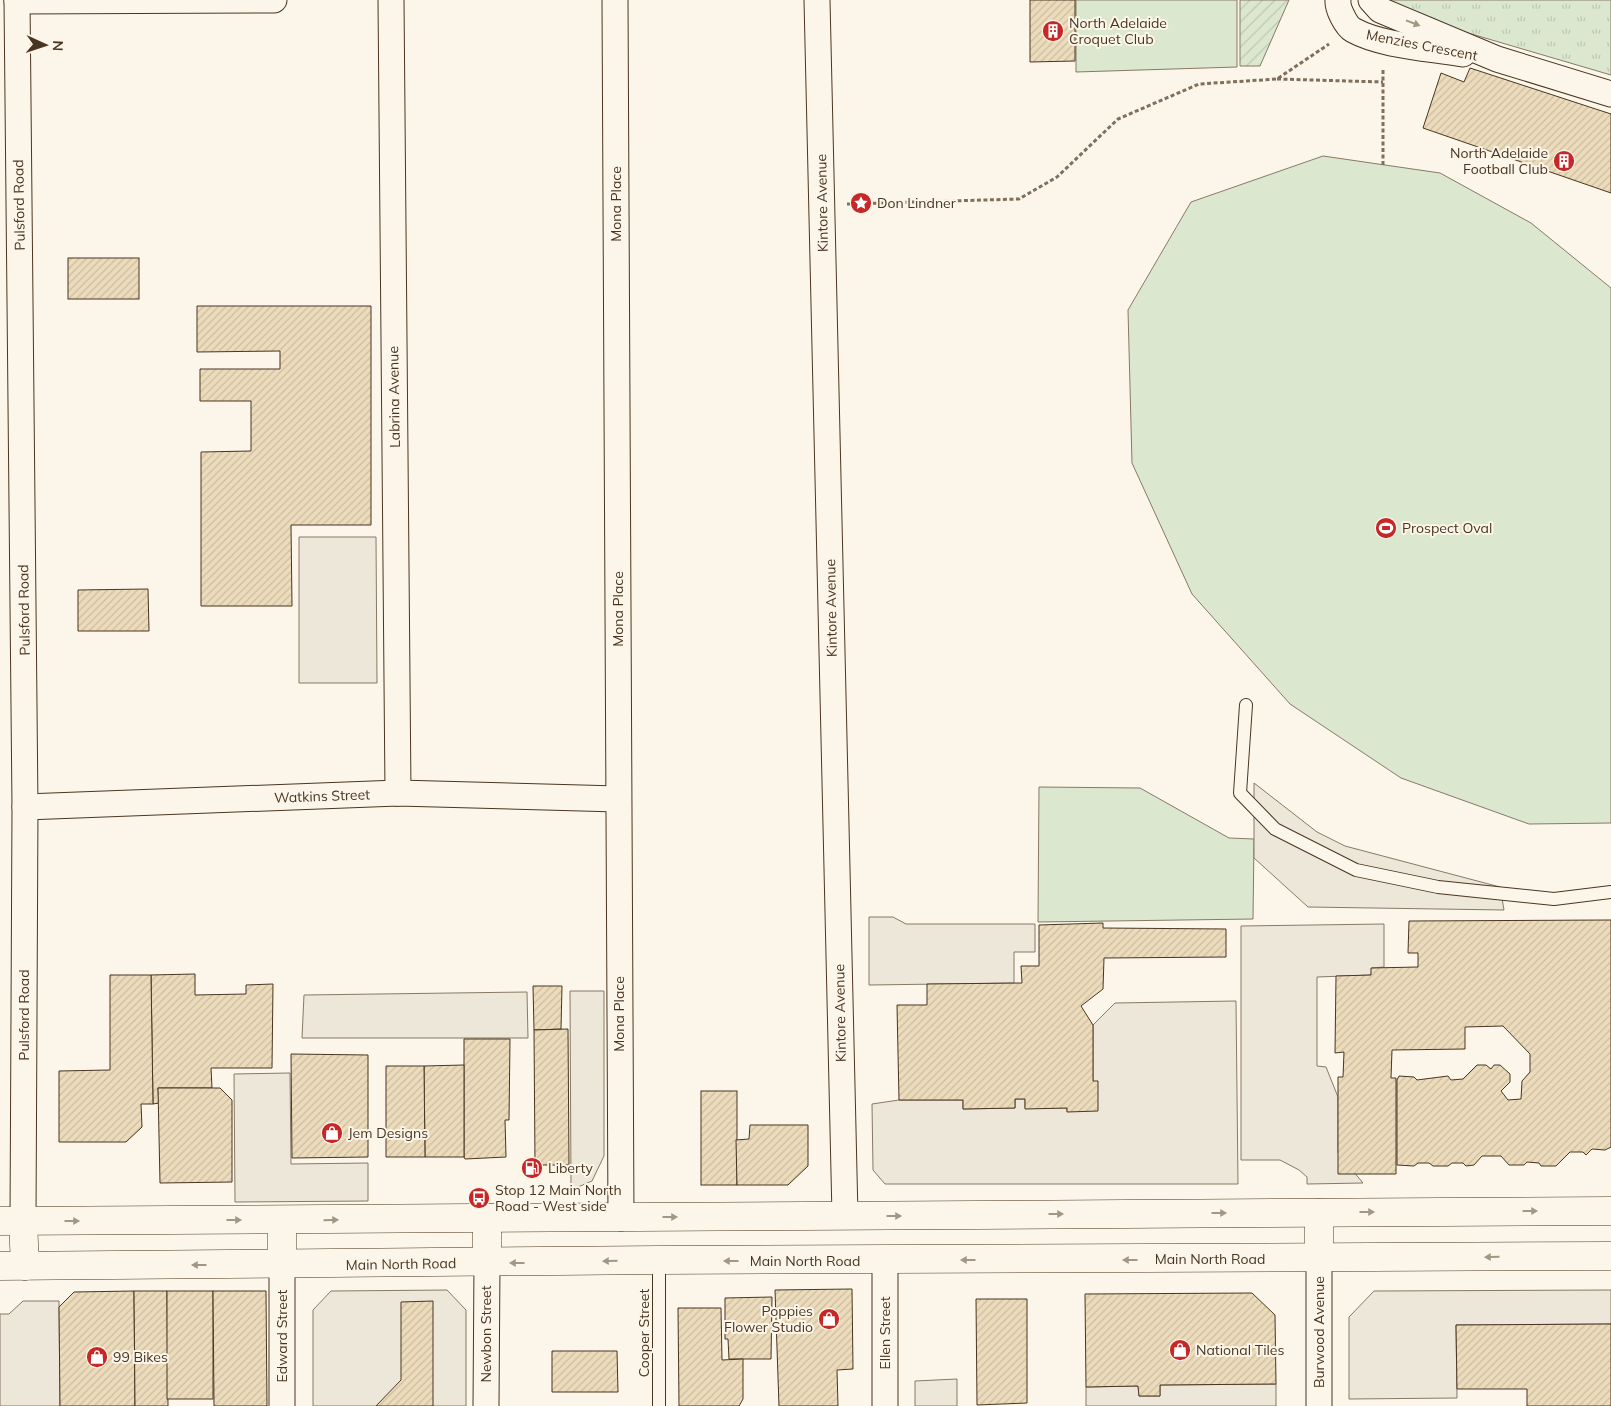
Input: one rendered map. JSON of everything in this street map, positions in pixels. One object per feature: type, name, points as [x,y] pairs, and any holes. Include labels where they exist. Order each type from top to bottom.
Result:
[{"type":"highway","points":[[12,1266],[11,1221],[1611,1211]]},
{"type":"highway","points":[[1318,1212],[1319,1259]]},
{"type":"highway","points":[[487,1218],[487,1263]]},
{"type":"highway","points":[[282,1220],[282,1265]]},
{"type":"highway","name":"Main North Road","points":[[12,1266],[282,1265],[659,1260],[885,1261],[1611,1256]]},
{"type":"street","points":[[18,0],[274,0]]},
{"type":"street","name":"Pulsford Road","points":[[11,1221],[26,807],[18,0]]},
{"type":"street","name":"Labrina Avenue","points":[[390,0],[398,793]]},
{"type":"street","name":"Mona Place","points":[[615,0],[619,1161],[621,1218]]},
{"type":"street","name":"Kintore Avenue","points":[[817,0],[845,1216]]},
{"type":"street","name":"Menzies Crescent","points":[[1338,0],[1337,5],[1350,29],[1384,41],[1497,59]]},
{"type":"street","name":"Menzies Crescent","points":[[1371,0],[1380,10],[1497,59],[1611,94]]},
{"type":"street","name":"Watkins Street","points":[[26,807],[398,793],[618,800]]},
{"type":"street","name":"Burwood Avenue","points":[[1318,1406],[1319,1259]]},
{"type":"street","name":"Ellen Street","points":[[884,1406],[885,1261]]},
{"type":"street","name":"Newbon Street","points":[[486,1406],[487,1263]]},
{"type":"street","name":"Edward Street","points":[[282,1265],[282,1406]]},
{"type":"lane","points":[[1246,705],[1240,793],[1275,829],[1356,870],[1438,887],[1554,899],[1611,892]]},
{"type":"lane","name":"Cooper Street","points":[[659,1260],[659,1406]]},
{"type":"path","points":[[1277,79],[1350,29]]},
{"type":"path","points":[[1383,165],[1384,41]]},
{"type":"path","points":[[822,204],[1019,199],[1058,177],[1118,119],[1199,84],[1277,79],[1383,82]]},
{"type":"green space","points":[[1076,0],[1237,0],[1237,67],[1076,72]]},
{"type":"green space","points":[[1240,0],[1289,0],[1260,66],[1240,66]]},
{"type":"green space","points":[[1385,0],[1611,0],[1611,75],[1400,13]]},
{"type":"green space","name":"Prospect Oval","points":[[1323,156],[1440,173],[1531,223],[1611,288],[1611,823],[1529,824],[1401,778],[1290,704],[1192,594],[1132,463],[1128,310],[1191,202]]},
{"type":"green space","points":[[1039,787],[1140,788],[1229,838],[1254,839],[1253,919],[1038,922]]},
{"type":"shaded area","points":[[299,537],[376,537],[377,683],[299,683]]},
{"type":"shaded area","points":[[1254,783],[1317,832],[1345,846],[1500,887],[1504,910],[1308,907],[1254,858]]},
{"type":"shaded area","points":[[869,917],[893,917],[906,924],[1035,924],[1035,952],[1014,952],[1014,983],[869,985]]},
{"type":"shaded area","points":[[1384,924],[1384,967],[1372,968],[1371,975],[1317,977],[1317,1066],[1326,1067],[1338,1097],[1338,1153],[1363,1183],[1307,1184],[1307,1177],[1299,1170],[1280,1160],[1241,1160],[1241,926]]},
{"type":"shaded area","points":[[570,991],[604,991],[604,1156],[592,1181],[571,1190]]},
{"type":"shaded area","points":[[527,992],[528,1038],[302,1038],[304,995]]},
{"type":"shaded area","points":[[1236,1001],[1238,1184],[885,1184],[873,1170],[872,1104],[899,1100],[963,1100],[963,1109],[1015,1108],[1015,1099],[1025,1099],[1025,1108],[1067,1108],[1067,1111],[1093,1081],[1093,1025],[1115,1003]]},
{"type":"shaded area","points":[[290,1073],[291,1164],[368,1163],[368,1201],[235,1202],[234,1074]]},
{"type":"shaded area","points":[[447,1290],[466,1310],[466,1406],[313,1406],[313,1310],[331,1291]]},
{"type":"shaded area","points":[[1611,1290],[1611,1324],[1456,1325],[1457,1398],[1349,1399],[1349,1317],[1374,1291]]},
{"type":"shaded area","points":[[23,1301],[59,1301],[60,1406],[0,1406],[0,1314],[9,1314]]},
{"type":"shaded area","points":[[957,1379],[957,1406],[915,1406],[915,1381]]},
{"type":"shaded area","points":[[1276,1384],[1276,1406],[1086,1406],[1086,1387],[1138,1386],[1139,1396],[1160,1396],[1160,1385]]},
{"type":"building","name":"North Adelaide Croquet Club","points":[[1030,0],[1075,0],[1075,61],[1030,62]]},
{"type":"building","name":"North Adelaide Football Club","points":[[1470,68],[1611,114],[1611,193],[1423,128],[1441,73],[1464,82]]},
{"type":"building","points":[[68,258],[139,258],[139,299],[68,299]]},
{"type":"building","points":[[197,306],[371,306],[371,525],[291,525],[292,606],[201,606],[201,452],[251,451],[251,401],[200,401],[200,369],[280,369],[280,351],[197,352]]},
{"type":"building","points":[[148,589],[149,631],[78,631],[78,590]]},
{"type":"building","points":[[1611,920],[1611,1147],[1605,1150],[1592,1149],[1586,1155],[1583,1152],[1570,1152],[1556,1166],[1541,1166],[1539,1163],[1527,1162],[1524,1165],[1509,1165],[1501,1156],[1482,1156],[1474,1165],[1466,1166],[1463,1163],[1452,1163],[1448,1166],[1433,1166],[1429,1163],[1418,1163],[1414,1166],[1397,1165],[1397,1080],[1399,1076],[1414,1077],[1417,1080],[1448,1076],[1451,1080],[1463,1079],[1477,1065],[1486,1065],[1491,1069],[1494,1065],[1500,1065],[1510,1074],[1510,1082],[1501,1091],[1508,1100],[1521,1099],[1522,1081],[1530,1072],[1530,1054],[1503,1026],[1465,1027],[1465,1049],[1392,1050],[1391,1078],[1396,1078],[1396,1174],[1338,1174],[1338,1077],[1343,1077],[1344,1052],[1335,1053],[1336,976],[1371,975],[1371,968],[1418,967],[1418,953],[1408,953],[1409,921]]},
{"type":"building","points":[[1103,923],[1103,928],[1226,929],[1226,957],[1104,958],[1103,989],[1081,1006],[1093,1025],[1093,1081],[1098,1081],[1098,1111],[1067,1112],[1067,1108],[1025,1109],[1025,1099],[1015,1099],[1015,1108],[963,1109],[963,1100],[899,1100],[897,1005],[927,1005],[927,984],[1022,983],[1021,966],[1039,966],[1039,925]]},
{"type":"building","points":[[195,974],[195,995],[246,994],[246,985],[273,984],[272,1068],[211,1068],[212,1088],[158,1088],[159,1103],[153,1104],[151,975]]},
{"type":"building","points":[[110,975],[151,975],[153,1104],[141,1104],[142,1127],[126,1142],[59,1142],[59,1071],[110,1070]]},
{"type":"building","points":[[533,986],[562,986],[561,1029],[534,1030]]},
{"type":"building","points":[[568,1029],[569,1165],[535,1165],[534,1030]]},
{"type":"building","points":[[464,1039],[510,1039],[509,1120],[505,1120],[506,1157],[465,1159],[464,1157]]},
{"type":"building","points":[[291,1054],[368,1055],[368,1157],[292,1158]]},
{"type":"building","points":[[464,1065],[464,1157],[425,1157],[424,1066]]},
{"type":"building","points":[[386,1066],[424,1066],[425,1157],[386,1157]]},
{"type":"building","points":[[158,1088],[220,1088],[232,1100],[232,1182],[160,1183]]},
{"type":"building","points":[[701,1091],[737,1091],[737,1185],[701,1185]]},
{"type":"building","points":[[750,1125],[808,1125],[808,1166],[788,1185],[737,1185],[736,1140],[749,1139]]},
{"type":"building","points":[[852,1289],[853,1369],[837,1370],[838,1406],[779,1406],[775,1290]]},
{"type":"building","name":"99 Bikes","points":[[134,1291],[135,1406],[60,1406],[59,1307],[74,1292]]},
{"type":"building","points":[[134,1291],[167,1291],[168,1406],[135,1406]]},
{"type":"building","points":[[167,1291],[213,1291],[213,1399],[167,1399]]},
{"type":"building","points":[[213,1291],[266,1291],[267,1406],[214,1406]]},
{"type":"building","name":"National Tiles","points":[[1252,1293],[1275,1315],[1276,1384],[1160,1385],[1160,1396],[1139,1396],[1138,1386],[1086,1387],[1085,1294]]},
{"type":"building","points":[[772,1297],[771,1359],[729,1359],[728,1339],[725,1339],[725,1298]]},
{"type":"building","points":[[976,1299],[1027,1299],[1027,1403],[977,1405]]},
{"type":"building","points":[[433,1301],[433,1406],[376,1406],[401,1380],[401,1302]]},
{"type":"building","points":[[678,1308],[721,1308],[722,1360],[743,1359],[743,1399],[739,1406],[679,1406]]},
{"type":"building","points":[[1611,1324],[1611,1406],[1527,1406],[1527,1389],[1457,1389],[1456,1325]]},
{"type":"building","points":[[552,1351],[617,1351],[618,1392],[552,1392]]},
{"type":"place","name":"North Adelaide Croquet Club","points":[[1053,31]]},
{"type":"place","name":"North Adelaide Football Club","points":[[1564,161]]},
{"type":"place","name":"Don Lindner","points":[[861,203]]},
{"type":"place","name":"Prospect Oval","points":[[1386,528]]},
{"type":"place","name":"Jem Designs","points":[[332,1133]]},
{"type":"place","name":"Liberty","points":[[532,1168]]},
{"type":"place","name":"Stop 12 Main North Road - West side","points":[[479,1198]]},
{"type":"place","name":"Poppies Flower Studio","points":[[829,1319]]},
{"type":"place","name":"National Tiles","points":[[1180,1350]]},
{"type":"place","name":"99 Bikes","points":[[97,1357]]}]
